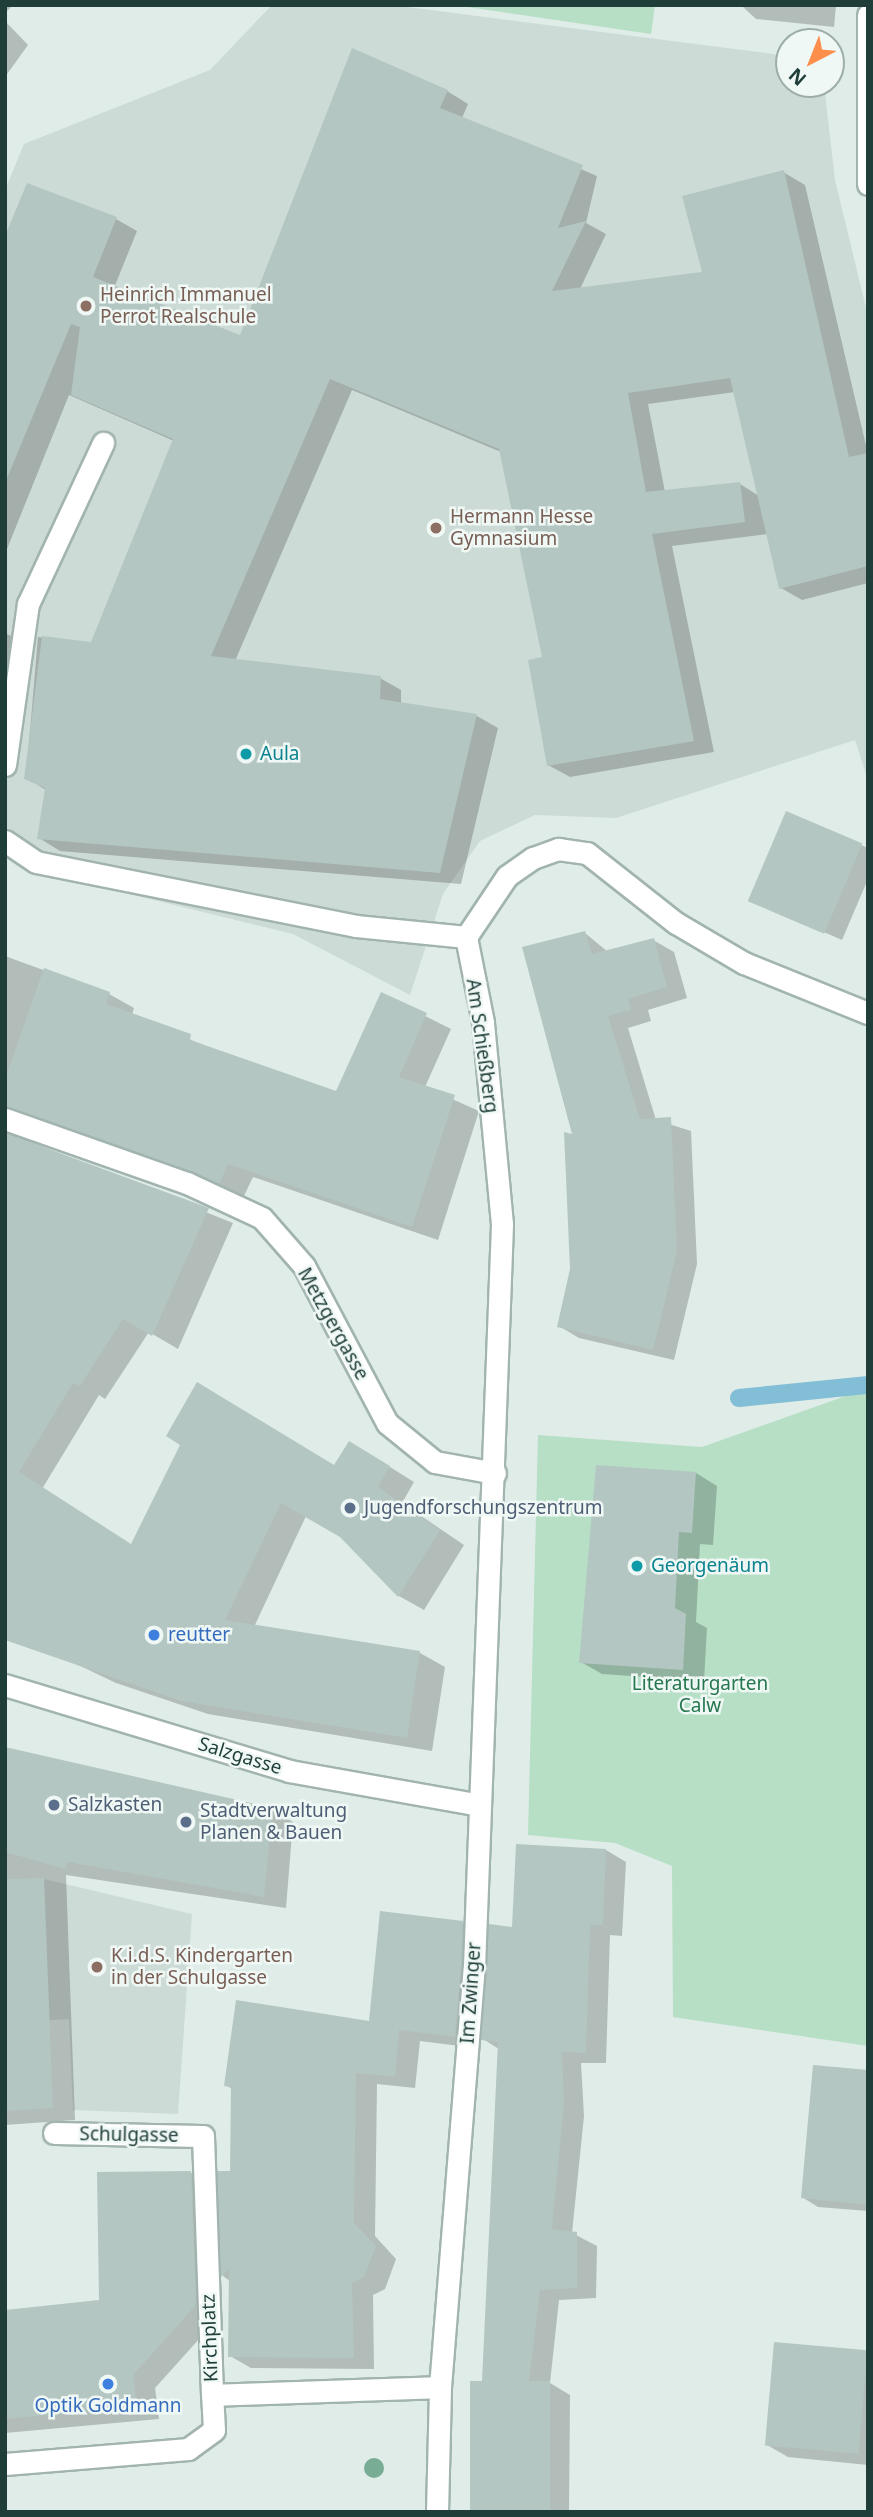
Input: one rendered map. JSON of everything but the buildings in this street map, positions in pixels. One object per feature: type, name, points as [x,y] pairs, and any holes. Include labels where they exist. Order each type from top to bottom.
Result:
[{"type":"street","points":[[868,15],[868,184]]},
{"type":"street","points":[[5,765],[27,604],[103,443]]},
{"type":"street","points":[[5,841],[36,862],[356,926],[466,937],[507,876],[533,858],[558,849],[587,853],[676,923],[744,963],[868,1013]]},
{"type":"street","name":"Am Schießberg","points":[[466,937],[483,1022],[502,1224],[495,1473]]},
{"type":"street","name":"Metzgergasse","points":[[5,1119],[187,1183],[262,1218],[304,1266],[387,1423],[435,1462],[495,1473]]},
{"type":"street","name":"Im Zwinger","points":[[436,2512],[440,2387],[474,1967],[495,1473]]},
{"type":"street","name":"Salzgasse","points":[[5,1685],[289,1771],[479,1805]]},
{"type":"street","name":"Schulgasse","points":[[54,2133],[203,2136]]},
{"type":"street","name":"Kirchplatz","points":[[203,2136],[212,2395],[440,2387]]},
{"type":"street","points":[[5,2464],[188,2449],[214,2430],[212,2395]]},
{"type":"shaded area","name":"Hermann Hesse Gymnasium","points":[[272,5],[392,5],[775,54],[775,98],[826,98],[835,180],[868,316],[868,780],[855,740],[616,818],[535,815],[480,841],[443,894],[410,995],[293,934],[27,869],[5,849],[5,190],[24,144],[210,70]]},
{"type":"shaded area","name":"K.i.d.S. Kindergarten in der Schulgasse","points":[[5,1879],[44,1879],[192,1914],[178,2114],[73,2110],[69,2019],[5,2023]]},
{"type":"green space","points":[[454,5],[655,5],[651,34]]},
{"type":"green space","name":"Literaturgarten Calw","points":[[868,1388],[868,2046],[673,2017],[672,1866],[615,1843],[528,1835],[538,1435],[702,1447]]},
{"type":"waterway","points":[[739,1398],[868,1385]]},
{"type":"place","name":"Heinrich Immanuel Perrot Realschule","points":[[86,306]]},
{"type":"place","name":"Hermann Hesse Gymnasium","points":[[436,528]]},
{"type":"place","name":"Aula","points":[[246,754]]},
{"type":"place","name":"Jugendforschungszentrum","points":[[350,1508]]},
{"type":"place","name":"Georgenäum","points":[[637,1566]]},
{"type":"place","name":"reutter","points":[[154,1635]]},
{"type":"place","name":"Salzkasten","points":[[54,1805]]},
{"type":"place","name":"Stadtverwaltung Planen & Bauen","points":[[186,1822]]},
{"type":"place","name":"K.i.d.S. Kindergarten in der Schulgasse","points":[[97,1967]]},
{"type":"place","name":"Optik Goldmann","points":[[108,2384]]}]
